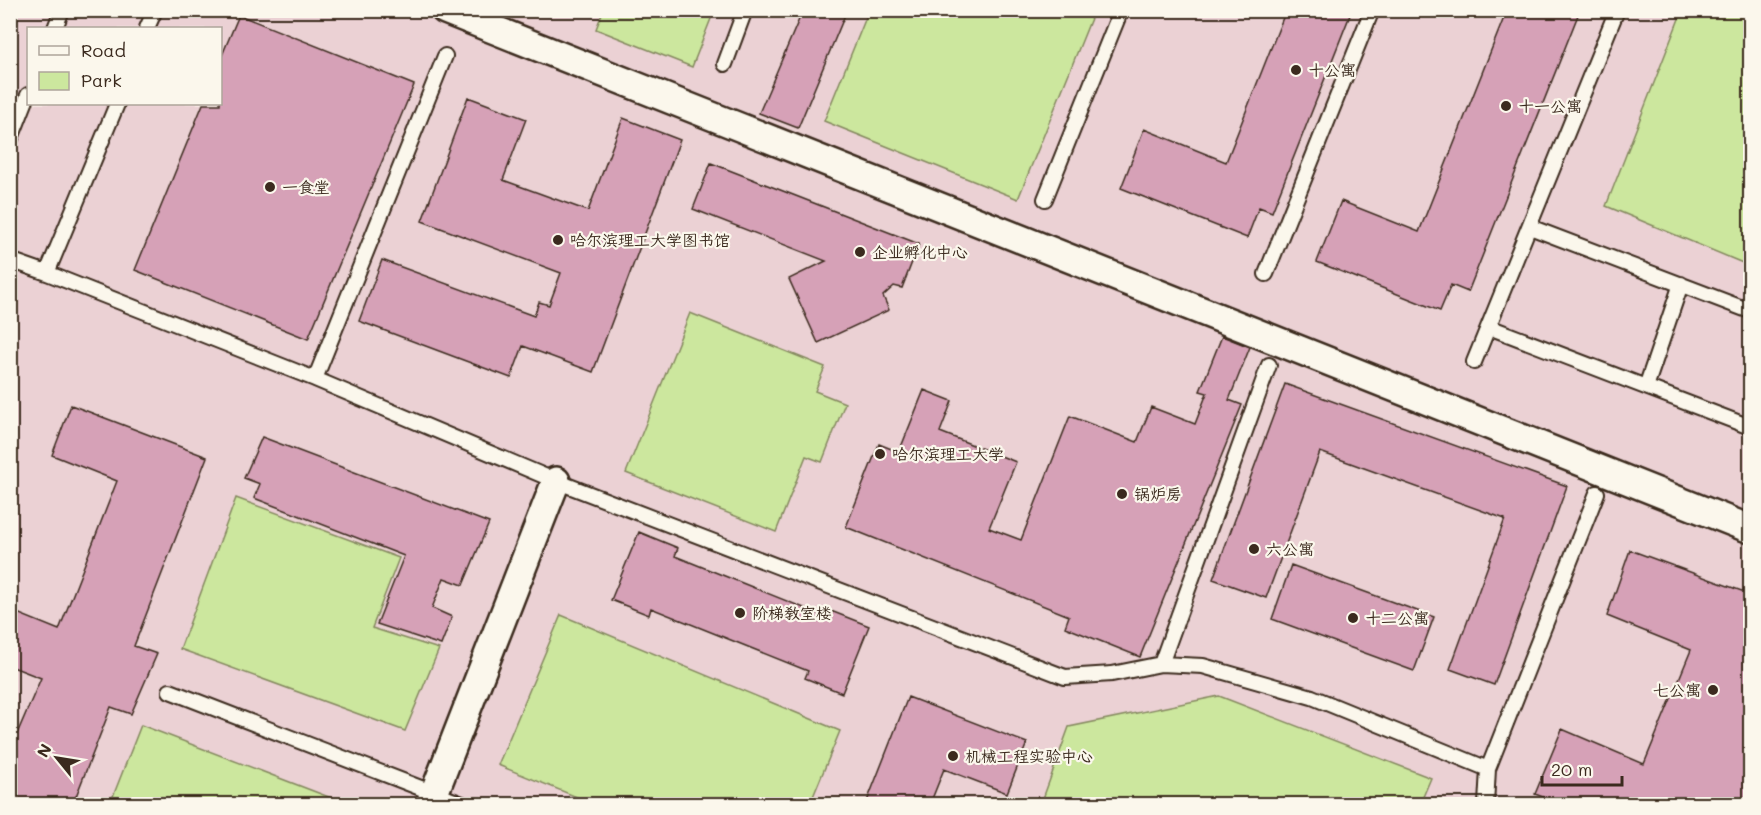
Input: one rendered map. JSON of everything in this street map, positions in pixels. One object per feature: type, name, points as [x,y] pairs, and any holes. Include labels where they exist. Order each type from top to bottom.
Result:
[{"type":"street","points":[[445,10],[1750,529]]},
{"type":"street","points":[[432,799],[556,481]]},
{"type":"lane","points":[[55,27],[62,10]]},
{"type":"lane","points":[[147,27],[155,10]]},
{"type":"lane","points":[[725,64],[745,10]]},
{"type":"lane","points":[[1045,199],[1121,10]]},
{"type":"lane","points":[[1266,274],[1372,10]]},
{"type":"lane","points":[[1474,362],[1617,10]]},
{"type":"lane","points":[[315,379],[445,56]]},
{"type":"lane","points":[[10,141],[27,98]]},
{"type":"lane","points":[[47,273],[117,105]]},
{"type":"lane","points":[[1530,227],[1750,311]]},
{"type":"lane","points":[[10,260],[315,379],[556,481],[1065,677],[1112,674],[1161,664],[1203,666],[1312,697],[1488,769]]},
{"type":"lane","points":[[1646,387],[1681,284]]},
{"type":"lane","points":[[1489,327],[1750,427]]},
{"type":"lane","points":[[1161,664],[1269,365]]},
{"type":"lane","points":[[1486,804],[1488,769],[1597,493]]},
{"type":"lane","points":[[170,691],[432,799],[462,804]]},
{"type":"shaded area","name":"哈尔滨理工大学","points":[[11,11],[1750,11],[1750,804],[11,804]]},
{"type":"green space","points":[[603,10],[714,11],[692,67],[596,29]]},
{"type":"green space","points":[[869,10],[1094,11],[1018,199],[824,121]]},
{"type":"green space","points":[[1682,11],[1750,11],[1750,266],[1606,206]]},
{"type":"green space","points":[[690,313],[825,367],[815,391],[845,403],[822,462],[806,456],[776,532],[626,473]]},
{"type":"green space","points":[[236,498],[399,558],[372,628],[439,649],[405,731],[180,649]]},
{"type":"green space","points":[[561,615],[840,731],[810,804],[594,804],[498,765]]},
{"type":"green space","points":[[1219,696],[1431,778],[1420,804],[1041,804],[1069,727]]},
{"type":"green space","points":[[141,725],[347,804],[110,804]]},
{"type":"building","points":[[803,10],[847,10],[798,128],[759,113]]},
{"type":"building","name":"十公寓","points":[[1286,10],[1352,10],[1272,212],[1259,207],[1247,238],[1121,188],[1144,129],[1226,162]]},
{"type":"building","name":"十一公寓","points":[[1507,10],[1580,10],[1468,292],[1451,285],[1440,311],[1317,262],[1341,201],[1419,232]]},
{"type":"building","name":"一食堂","points":[[239,15],[414,85],[308,339],[135,270],[203,105],[222,105],[222,55]]},
{"type":"building","name":"哈尔滨理工大学图书馆","points":[[468,97],[526,119],[503,180],[588,211],[623,118],[680,140],[593,372],[523,346],[511,378],[359,321],[382,260],[534,316],[539,302],[549,305],[561,273],[422,221]]},
{"type":"building","name":"企业孵化中心","points":[[711,163],[919,244],[902,288],[894,286],[883,296],[889,310],[818,343],[789,279],[826,261],[693,209]]},
{"type":"building","name":"锅炉房","points":[[1222,336],[1250,347],[1229,400],[1242,405],[1140,657],[1065,627],[1069,616],[846,527],[879,444],[899,452],[924,390],[952,401],[940,432],[1016,462],[989,528],[1021,540],[1070,416],[1137,442],[1151,407],[1195,424],[1207,393],[1200,391]]},
{"type":"building","name":"六公寓","points":[[1285,384],[1567,486],[1494,685],[1450,669],[1505,519],[1320,452],[1266,598],[1213,579]]},
{"type":"building","points":[[71,405],[207,457],[134,646],[157,654],[131,714],[111,707],[73,804],[10,804],[10,750],[41,678],[10,666],[10,610],[59,630],[117,481],[52,455]]},
{"type":"building","points":[[262,437],[489,523],[463,585],[444,578],[432,608],[452,617],[441,645],[377,624],[404,556],[254,498],[260,484],[244,478]]},
{"type":"building","name":"阶梯教室楼","points":[[639,532],[678,548],[675,556],[829,618],[831,611],[869,626],[842,693],[805,678],[808,671],[651,608],[649,615],[611,600]]},
{"type":"building","name":"七公寓","points":[[1630,550],[1750,594],[1750,804],[1561,804],[1535,794],[1562,729],[1644,764],[1691,650],[1607,616]]},
{"type":"building","name":"十二公寓","points":[[1291,565],[1434,617],[1414,671],[1272,619]]},
{"type":"building","name":"机械工程实验中心","points":[[908,697],[1027,743],[1007,793],[944,769],[930,804],[866,804]]},
{"type":"place","name":"十公寓","points":[[1296,70]]},
{"type":"place","name":"十一公寓","points":[[1506,106]]},
{"type":"place","name":"一食堂","points":[[270,187]]},
{"type":"place","name":"哈尔滨理工大学图书馆","points":[[558,240]]},
{"type":"place","name":"企业孵化中心","points":[[860,252]]},
{"type":"place","name":"哈尔滨理工大学","points":[[880,454]]},
{"type":"place","name":"锅炉房","points":[[1122,494]]},
{"type":"place","name":"六公寓","points":[[1254,549]]},
{"type":"place","name":"阶梯教室楼","points":[[740,613]]},
{"type":"place","name":"十二公寓","points":[[1353,618]]},
{"type":"place","name":"七公寓","points":[[1713,690]]},
{"type":"place","name":"机械工程实验中心","points":[[953,756]]}]
